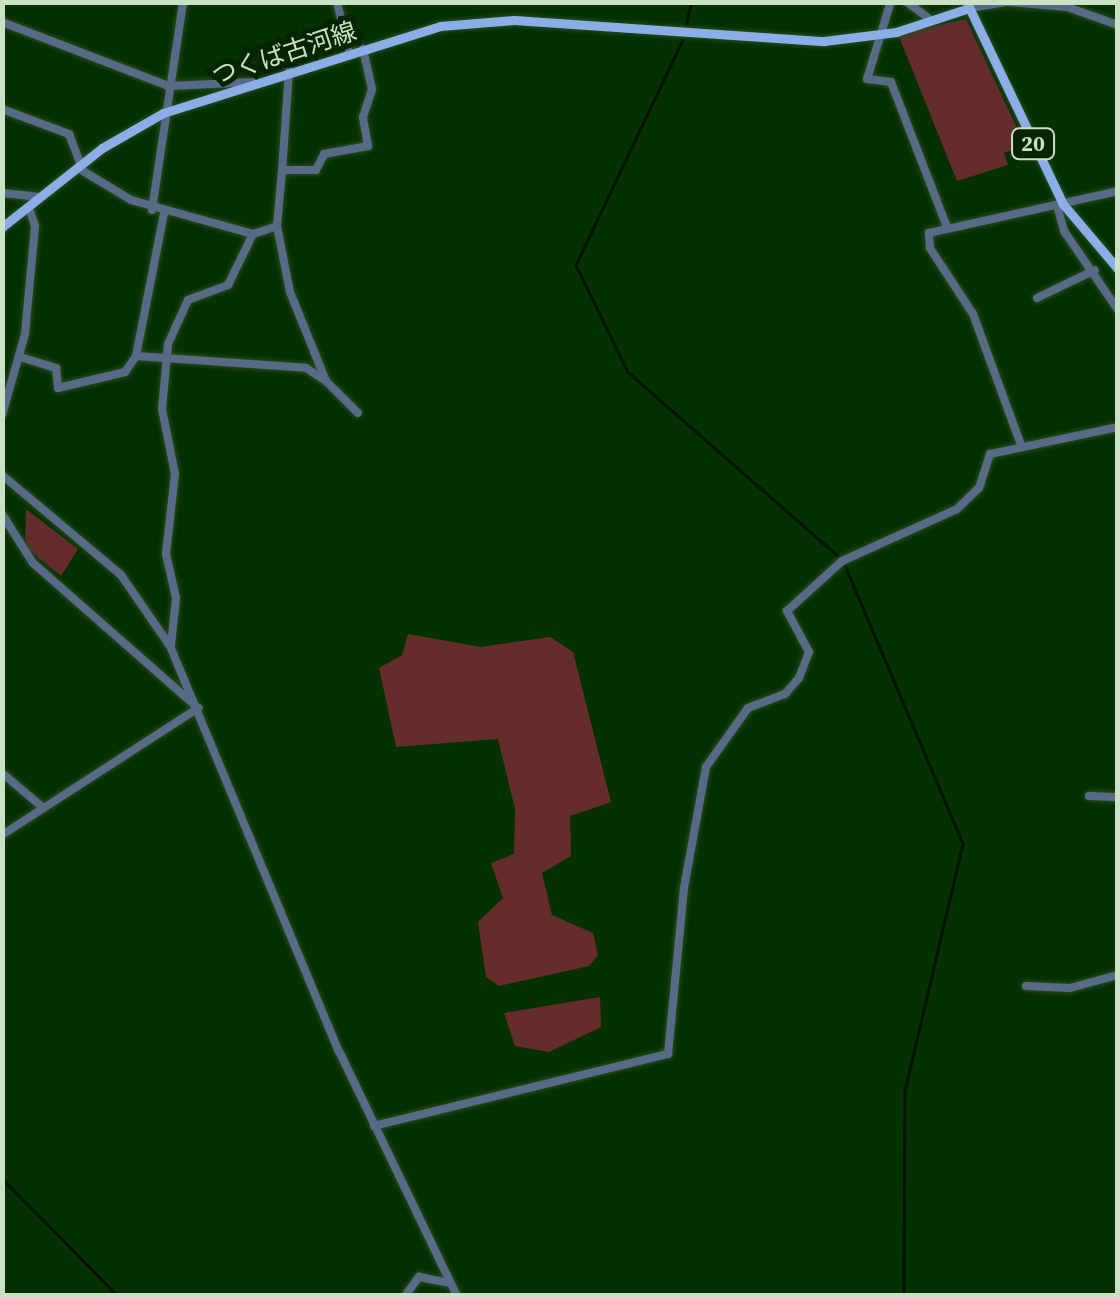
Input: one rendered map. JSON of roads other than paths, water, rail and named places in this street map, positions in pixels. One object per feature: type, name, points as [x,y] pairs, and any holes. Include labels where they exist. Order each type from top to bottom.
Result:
[{"type":"main road","name":"つくば古河線","points":[[2,227],[79,166],[163,112],[440,26],[514,20],[788,40],[880,36],[932,21],[968,5]]},
{"type":"main road","name":"20","points":[[968,5],[1060,205],[1118,269]]},
{"type":"street","points":[[152,210],[163,112],[183,2]]},
{"type":"street","points":[[337,2],[349,52]]},
{"type":"street","points":[[907,2],[932,21]]},
{"type":"street","points":[[968,5],[1009,2],[1066,7],[1118,25]]},
{"type":"street","points":[[888,4],[867,80],[891,82],[947,227]]},
{"type":"street","points":[[2,22],[169,86],[255,82]]},
{"type":"street","points":[[282,170],[316,170],[324,154],[368,146],[363,118],[372,90],[363,48]]},
{"type":"street","points":[[289,71],[277,226],[290,292],[326,381]]},
{"type":"street","points":[[2,110],[69,134],[79,166],[152,210],[253,234],[277,226]]},
{"type":"street","points":[[1021,445],[973,314],[930,248],[929,234],[1118,192]]},
{"type":"street","points":[[2,193],[42,197]]},
{"type":"street","points":[[1060,205],[1064,231],[1096,270],[1118,310]]},
{"type":"street","points":[[2,415],[20,357],[34,249],[29,208]]},
{"type":"street","points":[[20,357],[56,368],[58,388],[126,372],[136,356],[164,213]]},
{"type":"street","points":[[170,646],[176,598],[166,554],[175,474],[162,410],[165,358],[188,300],[228,285],[253,234]]},
{"type":"street","points":[[1037,298],[1096,270]]},
{"type":"street","points":[[136,356],[306,368],[326,381],[358,413]]},
{"type":"street","points":[[374,1126],[668,1054],[684,888],[706,767],[748,708],[785,694],[799,678],[809,652],[787,611],[842,561],[942,520],[979,488],[982,459],[1021,445],[1118,427]]},
{"type":"street","points":[[4,481],[121,574],[170,646],[271,897],[374,1126],[457,1296]]},
{"type":"street","points":[[2,514],[33,562],[198,708]]},
{"type":"street","points":[[2,835],[41,806],[198,708]]},
{"type":"street","points":[[2,773],[41,806]]},
{"type":"street","points":[[1089,796],[1118,796]]},
{"type":"street","points":[[1026,986],[1070,988],[1118,975]]},
{"type":"street","points":[[405,1296],[419,1278],[451,1283]]},
{"type":"waterway","points":[[686,25],[691,2]]},
{"type":"waterway","points":[[683,40],[576,265],[628,372],[839,557]]},
{"type":"waterway","points":[[844,563],[963,844],[905,1092],[904,1296]]},
{"type":"waterway","points":[[2,1178],[118,1296]]}]
